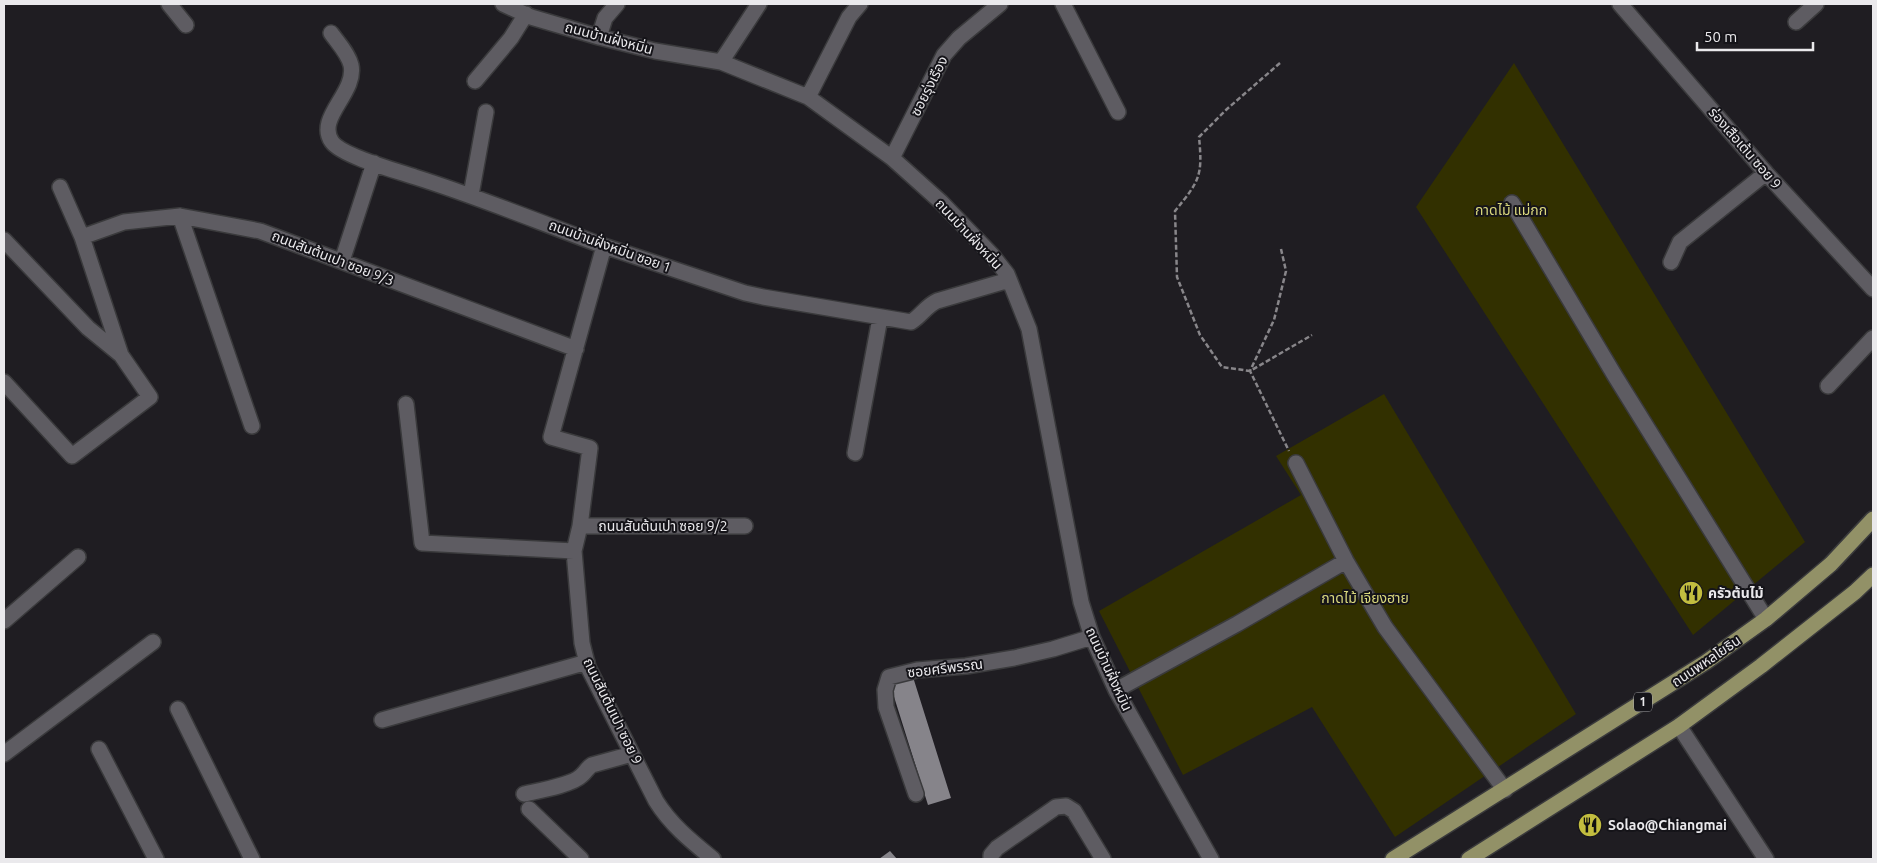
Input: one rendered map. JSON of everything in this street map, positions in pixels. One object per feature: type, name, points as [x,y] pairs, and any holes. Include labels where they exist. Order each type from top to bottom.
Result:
[{"type":"main road","name":"ถนนพหลโยธิน","points":[[1393,859],[1706,662],[1766,619],[1831,564],[1873,519]]},
{"type":"main road","points":[[1469,859],[1679,726],[1762,666],[1855,592],[1873,575]]},
{"type":"street","points":[[169,4],[186,25]]},
{"type":"street","name":"ถนนบ้านฝั่งหมิ่น","points":[[503,4],[532,12],[600,37],[655,51],[721,62],[808,97],[892,158],[941,202],[992,255],[1009,280],[1029,329],[1081,602],[1092,637],[1116,690],[1211,859]]},
{"type":"street","points":[[600,37],[605,18],[617,4]]},
{"type":"street","points":[[721,62],[759,4]]},
{"type":"street","points":[[808,97],[849,17],[860,4]]},
{"type":"street","name":"ซอยรุ่งเรือง","points":[[892,158],[944,55],[959,38],[1000,4]]},
{"type":"street","points":[[1063,4],[1118,112]]},
{"type":"street","name":"ร่องเสือเต้น ซอย 9","points":[[1620,4],[1766,173],[1873,289]]},
{"type":"street","points":[[1796,22],[1816,4]]},
{"type":"street","points":[[475,82],[532,12]]},
{"type":"street","name":"ถนนบ้านฝั่งหมิ่น ซอย 1","points":[[331,33],[348,58],[352,78],[328,122],[330,140],[335,146],[344,151],[374,164],[471,195],[604,246],[745,293],[880,318],[911,322],[917,319],[930,304],[1009,280]]},
{"type":"street","points":[[471,195],[486,112]]},
{"type":"street","points":[[342,261],[374,164]]},
{"type":"street","points":[[1671,262],[1680,242],[1766,173]]},
{"type":"street","points":[[60,187],[82,237],[120,354]]},
{"type":"street","points":[[1512,203],[1615,376],[1766,619]]},
{"type":"street","points":[[180,216],[252,426]]},
{"type":"street","name":"ถนนสันต้นเปา ซอย 9/3","points":[[82,237],[124,222],[180,216],[260,231],[576,349]]},
{"type":"street","points":[[4,240],[88,328],[120,354],[150,397],[72,456],[4,382]]},
{"type":"street","name":"ถนนสันต้นเปา ซอย 9","points":[[604,246],[551,437],[590,448],[580,526],[574,551],[582,643],[587,662],[632,754],[667,818],[713,859]]},
{"type":"street","points":[[855,453],[880,318]]},
{"type":"street","points":[[1828,386],[1873,338]]},
{"type":"street","points":[[406,404],[422,543],[574,551]]},
{"type":"street","points":[[1296,463],[1346,561],[1385,627],[1505,790]]},
{"type":"street","name":"ถนนสันต้นเปา ซอย 9/2","points":[[580,526],[745,526]]},
{"type":"street","points":[[4,621],[78,557]]},
{"type":"street","points":[[1116,690],[1237,624],[1346,561]]},
{"type":"street","name":"ซอยศรีพรรณ","points":[[916,794],[886,707],[885,690],[889,677],[917,670],[966,666],[1014,658],[1092,637]]},
{"type":"street","points":[[4,754],[153,642]]},
{"type":"street","points":[[382,720],[587,662]]},
{"type":"street","points":[[178,709],[252,859]]},
{"type":"street","points":[[1679,726],[1766,859]]},
{"type":"street","points":[[99,749],[156,859]]},
{"type":"street","points":[[524,794],[573,781],[582,776],[587,768],[592,765],[632,754]]},
{"type":"street","points":[[991,859],[991,854],[997,848],[1056,808],[1066,806],[1074,811],[1103,859]]},
{"type":"street","points":[[529,809],[581,859]]},
{"type":"path","points":[[1280,62],[1199,137],[1202,164],[1195,186],[1175,211],[1177,277],[1200,335],[1222,367],[1250,370],[1312,335]]},
{"type":"path","points":[[1250,370],[1274,320],[1286,270],[1281,249]]},
{"type":"path","points":[[1250,370],[1296,463]]},
{"type":"green space","name":"กาดไม้ แม่กก","points":[[1514,63],[1805,542],[1693,635],[1416,207]]},
{"type":"green space","name":"กาดไม้ เจียงฮาย","points":[[1384,394],[1576,714],[1395,837],[1312,707],[1183,775],[1099,611],[1301,495],[1276,456]]},
{"type":"building","points":[[913,677],[951,798],[928,805],[890,684]]},
{"type":"building","points":[[890,851],[897,859],[879,859]]},
{"type":"place","name":"ครัวต้นไม้","points":[[1691,593]]},
{"type":"place","name":"Solao@Chiangmai","points":[[1590,825]]}]
